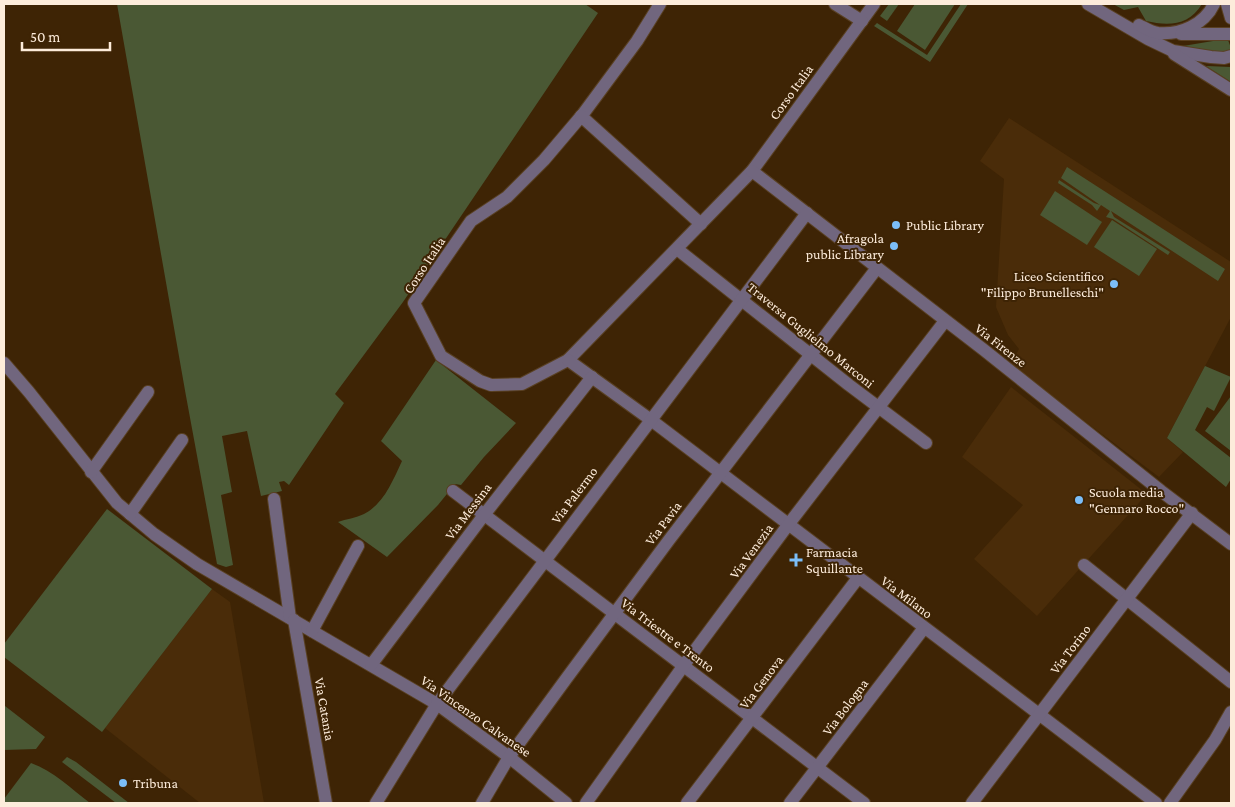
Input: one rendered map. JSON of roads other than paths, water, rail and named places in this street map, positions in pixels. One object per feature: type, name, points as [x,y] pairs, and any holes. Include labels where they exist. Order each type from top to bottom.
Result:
[{"type":"street","name":"Corso Italia","points":[[660,4],[637,41],[581,116],[544,160],[508,197],[471,221],[414,303],[441,356],[480,381],[491,385],[522,384],[568,360],[752,171],[874,4]]},
{"type":"street","points":[[835,4],[862,21]]},
{"type":"street","points":[[1088,4],[1153,36],[1178,52],[1224,58],[1231,56]]},
{"type":"street","points":[[1102,4],[1149,30],[1153,36],[1231,90]]},
{"type":"street","points":[[1153,36],[1189,28],[1204,18],[1214,4]]},
{"type":"street","points":[[1226,4],[1231,18]]},
{"type":"street","points":[[1153,36],[1231,34]]},
{"type":"street","points":[[581,116],[702,224]]},
{"type":"street","name":"Via Firenze","points":[[752,171],[1231,544]]},
{"type":"street","name":"Via Palermo","points":[[376,803],[437,704],[807,213]]},
{"type":"street","name":"Traversa Guglielmo Marconi","points":[[677,249],[878,408],[926,443]]},
{"type":"street","name":"Via Pavia","points":[[482,803],[510,757],[615,613],[877,268]]},
{"type":"street","name":"Via Venezia","points":[[586,803],[684,665],[788,525],[945,321]]},
{"type":"street","name":"Via Milano","points":[[568,360],[651,420],[1156,803]]},
{"type":"street","name":"Via Vincenzo Calvanese","points":[[4,363],[54,422],[117,504],[197,564],[437,704],[510,757],[566,803]]},
{"type":"street","name":"Via Messina","points":[[371,665],[484,515],[592,377]]},
{"type":"street","points":[[91,472],[148,392]]},
{"type":"street","points":[[130,514],[182,440]]},
{"type":"street","name":"Via Triestre e Trento","points":[[453,491],[864,803]]},
{"type":"street","points":[[274,499],[292,619]]},
{"type":"street","name":"Via Torino","points":[[972,803],[1192,513]]},
{"type":"street","points":[[312,631],[358,546]]},
{"type":"street","points":[[1084,565],[1231,682]]},
{"type":"street","name":"Via Genova","points":[[687,803],[858,578]]},
{"type":"street","name":"Via Catania","points":[[292,619],[326,803]]},
{"type":"street","name":"Via Bologna","points":[[790,803],[924,628]]},
{"type":"street","points":[[1170,803],[1215,740],[1231,712]]},
{"type":"place","name":"Public Library","points":[[896,225]]},
{"type":"place","name":"Afragola public Library","points":[[894,246]]},
{"type":"place","name":"Liceo Scientifico \"Filippo Brunelleschi\"","points":[[1114,284]]},
{"type":"place","name":"Scuola media \"Gennaro Rocco\"","points":[[1079,500]]},
{"type":"place","name":"Farmacia Squillante","points":[[796,560]]},
{"type":"place","name":"Tribuna","points":[[123,783]]}]
